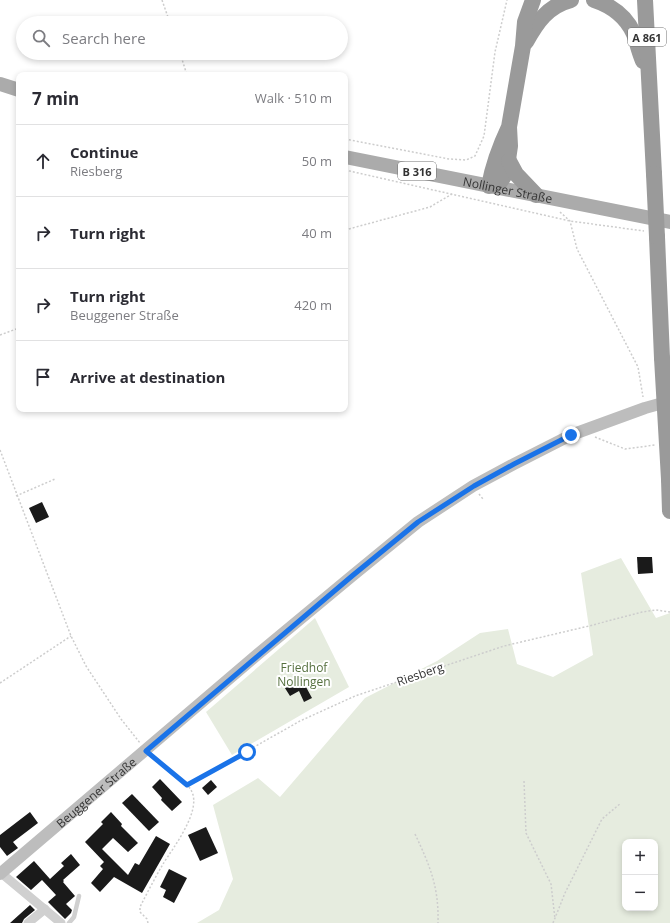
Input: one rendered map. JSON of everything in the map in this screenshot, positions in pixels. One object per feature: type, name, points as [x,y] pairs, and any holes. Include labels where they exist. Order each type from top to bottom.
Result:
[{"type":"highway","points":[[489,186],[500,182],[504,178],[509,161],[509,127],[524,46],[525,22],[533,0]]},
{"type":"highway","points":[[524,46],[542,16],[552,8],[563,2],[571,0]]},
{"type":"highway","points":[[594,0],[612,8],[621,15],[627,23],[634,34],[648,73]]},
{"type":"highway","name":"A 861","points":[[645,0],[670,511]]},
{"type":"highway","points":[[489,186],[497,154],[509,127]]},
{"type":"highway","points":[[509,161],[516,174],[536,195]]},
{"type":"main road","points":[[0,84],[16,89]]},
{"type":"main road","name":"Nollinger Straße","points":[[348,157],[670,222]]},
{"type":"street","name":"Beuggener Straße","points":[[1,874],[276,640],[418,522],[474,486],[571,435],[645,408],[670,401]]},
{"type":"street","points":[[1,874],[61,923]]},
{"type":"street","points":[[28,923],[45,909]]},
{"type":"lane","points":[[69,923],[74,917],[79,896]]},
{"type":"path","points":[[162,0],[168,16]]},
{"type":"path","points":[[348,140],[449,159],[466,160],[475,156],[484,136],[495,52],[507,0]]},
{"type":"path","points":[[182,60],[186,72]]},
{"type":"path","points":[[348,171],[570,221],[644,232],[653,218]]},
{"type":"path","points":[[348,229],[430,207],[452,194]]},
{"type":"path","points":[[570,221],[577,249],[638,367],[645,408]]},
{"type":"path","points":[[0,335],[16,329]]},
{"type":"path","points":[[590,434],[625,449],[660,443]]},
{"type":"path","points":[[0,450],[16,496],[71,636],[86,666],[121,719],[146,751],[187,785],[191,791],[193,799],[185,830],[163,864],[140,907],[140,912],[147,919],[148,923]]},
{"type":"path","points":[[16,496],[54,479]]},
{"type":"path","name":"Riesberg","points":[[187,785],[300,722],[355,696],[504,646],[642,612],[656,610],[670,612]]},
{"type":"path","points":[[0,683],[71,636]]},
{"type":"path","points":[[524,781],[526,833],[551,884],[555,919]]},
{"type":"path","points":[[553,923],[565,893],[602,818],[621,803]]},
{"type":"path","points":[[415,834],[434,878],[439,903],[438,923]]},
{"type":"green space","points":[[621,558],[656,618],[670,613],[670,923],[197,923],[219,910],[233,879],[213,805],[258,778],[280,797],[365,698],[437,661],[480,633],[508,629],[517,664],[553,677],[593,655],[581,573]]},
{"type":"green space","name":"Friedhof Nollingen","points":[[315,618],[349,687],[232,755],[206,712]]},
{"type":"building","points":[[42,502],[49,517],[36,523],[29,508]]},
{"type":"building","points":[[637,557],[652,557],[653,573],[638,574]]},
{"type":"building","points":[[300,676],[312,698],[304,702],[299,691],[290,696],[283,685]]},
{"type":"building","points":[[160,779],[182,802],[172,811],[161,800],[162,798],[152,787]]},
{"type":"building","points":[[211,780],[217,787],[208,795],[202,788]]},
{"type":"building","points":[[132,794],[159,822],[149,831],[122,803]]},
{"type":"building","points":[[30,812],[38,823],[13,842],[18,848],[7,856],[0,847],[0,835]]},
{"type":"building","points":[[111,812],[122,824],[121,826],[138,843],[128,852],[113,838],[102,849],[128,875],[135,863],[139,865],[156,836],[170,844],[142,893],[114,877],[100,892],[91,883],[103,869],[100,866],[104,862],[85,842],[103,824],[101,822]]},
{"type":"building","points":[[206,827],[218,853],[200,861],[188,835]]},
{"type":"building","points":[[71,854],[80,865],[63,880],[75,896],[66,904],[72,910],[65,919],[48,902],[56,895],[42,880],[31,890],[16,877],[34,861],[50,879],[64,866],[61,863]]},
{"type":"building","points":[[169,869],[187,878],[174,903],[163,897],[166,890],[160,887]]},
{"type":"building","points":[[30,905],[35,910],[24,919],[22,923],[10,923]]},
{"type":"route","points":[[247,752],[187,785],[146,751],[258,654],[418,522],[474,486],[571,435]]}]
